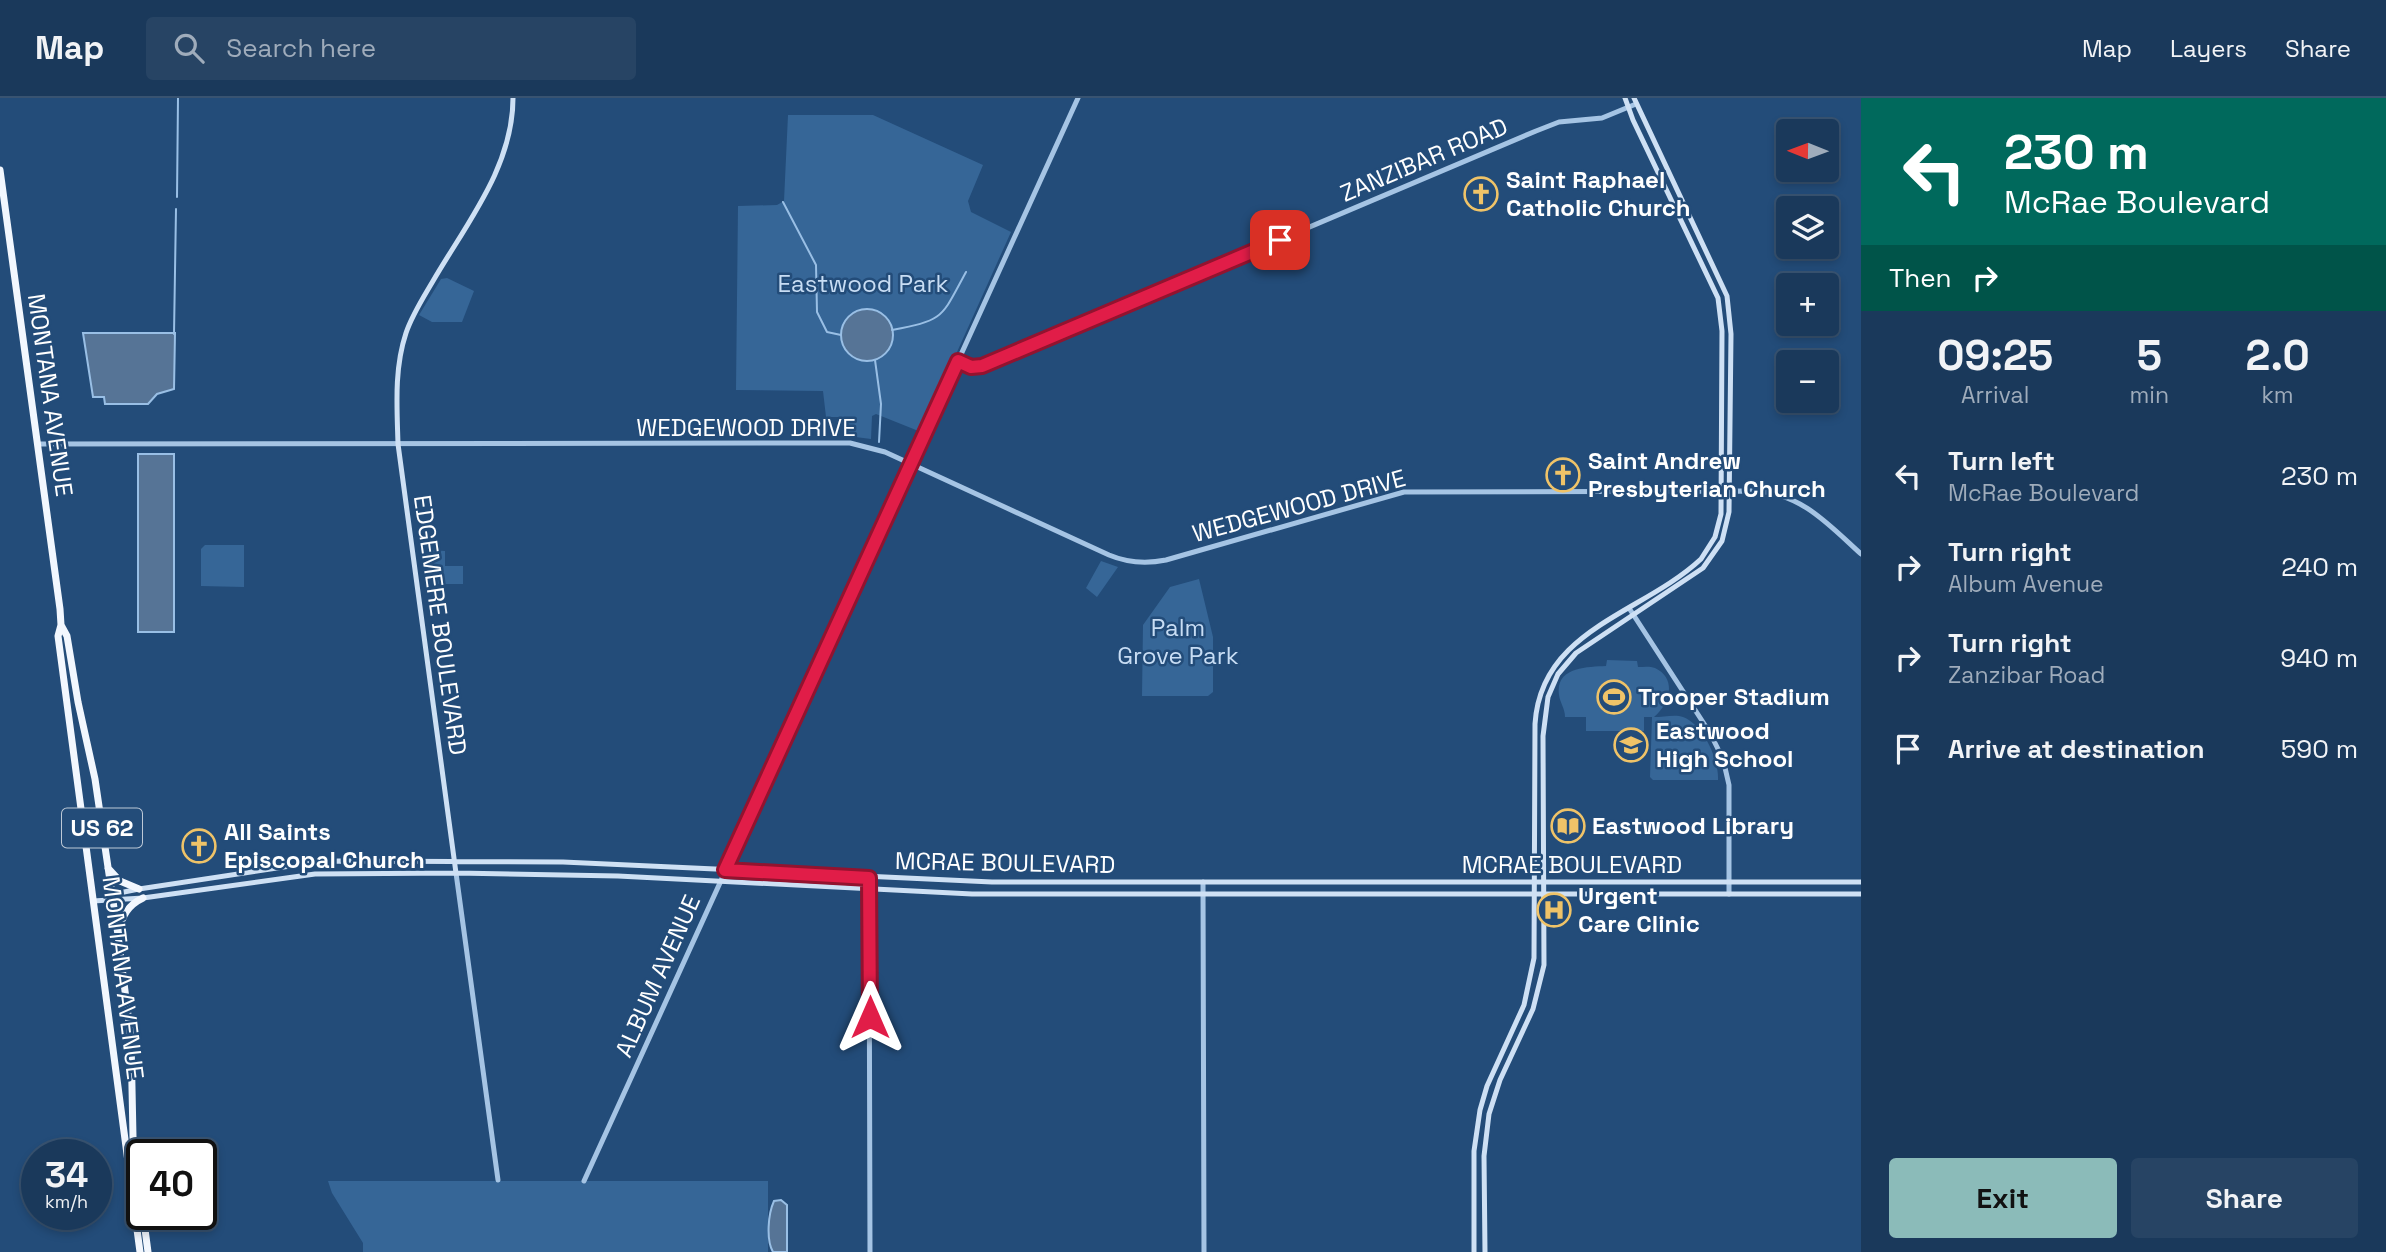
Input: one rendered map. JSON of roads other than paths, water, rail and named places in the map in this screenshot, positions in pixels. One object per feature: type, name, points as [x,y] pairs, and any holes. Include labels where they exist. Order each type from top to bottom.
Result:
[{"type":"highway","name":"MONTANA AVENUE","points":[[0,170],[38,444],[61,625],[58,636],[140,1252]]},
{"type":"highway","name":"MONTANA AVENUE","points":[[61,625],[68,636],[95,779],[118,935],[131,1035],[133,1139]]},
{"type":"highway","points":[[108,867],[120,881],[139,889]]},
{"type":"highway","points":[[118,935],[125,914],[132,904],[143,898]]},
{"type":"highway","points":[[145,1230],[148,1252]]},
{"type":"main road","name":"EDGEMERE BOULEVARD","points":[[456,873],[398,444],[398,377],[407,332],[415,311],[495,175],[510,129],[513,98]]},
{"type":"main road","points":[[1474,1252],[1476,1127],[1487,1086],[1528,993],[1534,958],[1535,724],[1542,688],[1549,671],[1570,647],[1690,568],[1706,552],[1719,524],[1722,434],[1721,315],[1718,298],[1625,98]]},
{"type":"main road","points":[[1485,1252],[1484,1156],[1487,1124],[1496,1092],[1538,995],[1544,965],[1543,736],[1548,697],[1558,674],[1570,659],[1696,575],[1709,563],[1724,534],[1731,491],[1731,316],[1727,296],[1635,101]]},
{"type":"main road","points":[[1722,434],[1731,433]]},
{"type":"main road","name":"MCRAE BOULEVARD","points":[[93,901],[139,889],[317,862],[563,862],[992,883],[1861,882]]},
{"type":"main road","name":"MCRAE BOULEVARD","points":[[111,898],[118,901],[315,874],[456,873],[566,874],[933,894],[1861,894]]},
{"type":"main road","points":[[776,885],[777,873]]},
{"type":"main road","points":[[1587,883],[1587,893]]},
{"type":"main road","points":[[1655,883],[1655,894]]},
{"type":"street","name":"ALBUM AVENUE","points":[[584,1181],[1078,98]]},
{"type":"street","name":"ZANZIBAR ROAD","points":[[958,361],[971,367],[982,366],[1536,131],[1570,120],[1602,118],[1628,107],[1635,101]]},
{"type":"street","name":"WEDGEWOOD DRIVE","points":[[38,444],[837,443],[877,449],[1109,555],[1127,561],[1144,562],[1166,560],[1405,492],[1770,492],[1797,501],[1813,511],[1861,554]]},
{"type":"street","points":[[1629,608],[1710,733],[1723,759],[1729,785],[1729,894]]},
{"type":"street","name":"EDGEMERE BOULEVARD","points":[[456,873],[498,1180]]},
{"type":"street","points":[[869,878],[870,1252]]},
{"type":"street","points":[[1203,882],[1204,1252]]},
{"type":"waterway","points":[[177,197],[178,98]]},
{"type":"waterway","points":[[783,202],[816,265],[817,312],[827,332],[841,335]]},
{"type":"waterway","points":[[174,334],[176,209]]},
{"type":"waterway","points":[[892,330],[922,323],[940,314],[966,272]]},
{"type":"waterway","points":[[875,360],[881,404],[879,442]]},
{"type":"place","name":"Saint Raphael Catholic Church","points":[[1481,194]]},
{"type":"place","name":"Saint Andrew Presbyterian Church","points":[[1563,475]]},
{"type":"place","name":"Trooper Stadium","points":[[1614,697]]},
{"type":"place","name":"Eastwood High School","points":[[1631,745]]},
{"type":"place","name":"Eastwood Library","points":[[1568,826]]},
{"type":"place","name":"All Saints Episcopal Church","points":[[199,846]]},
{"type":"place","name":"Urgent Care Clinic","points":[[1554,910]]},
{"type":"park label","name":"Eastwood Park","points":[[863,284]]},
{"type":"park label","name":"Palm Grove Park","points":[[1178,642]]}]
